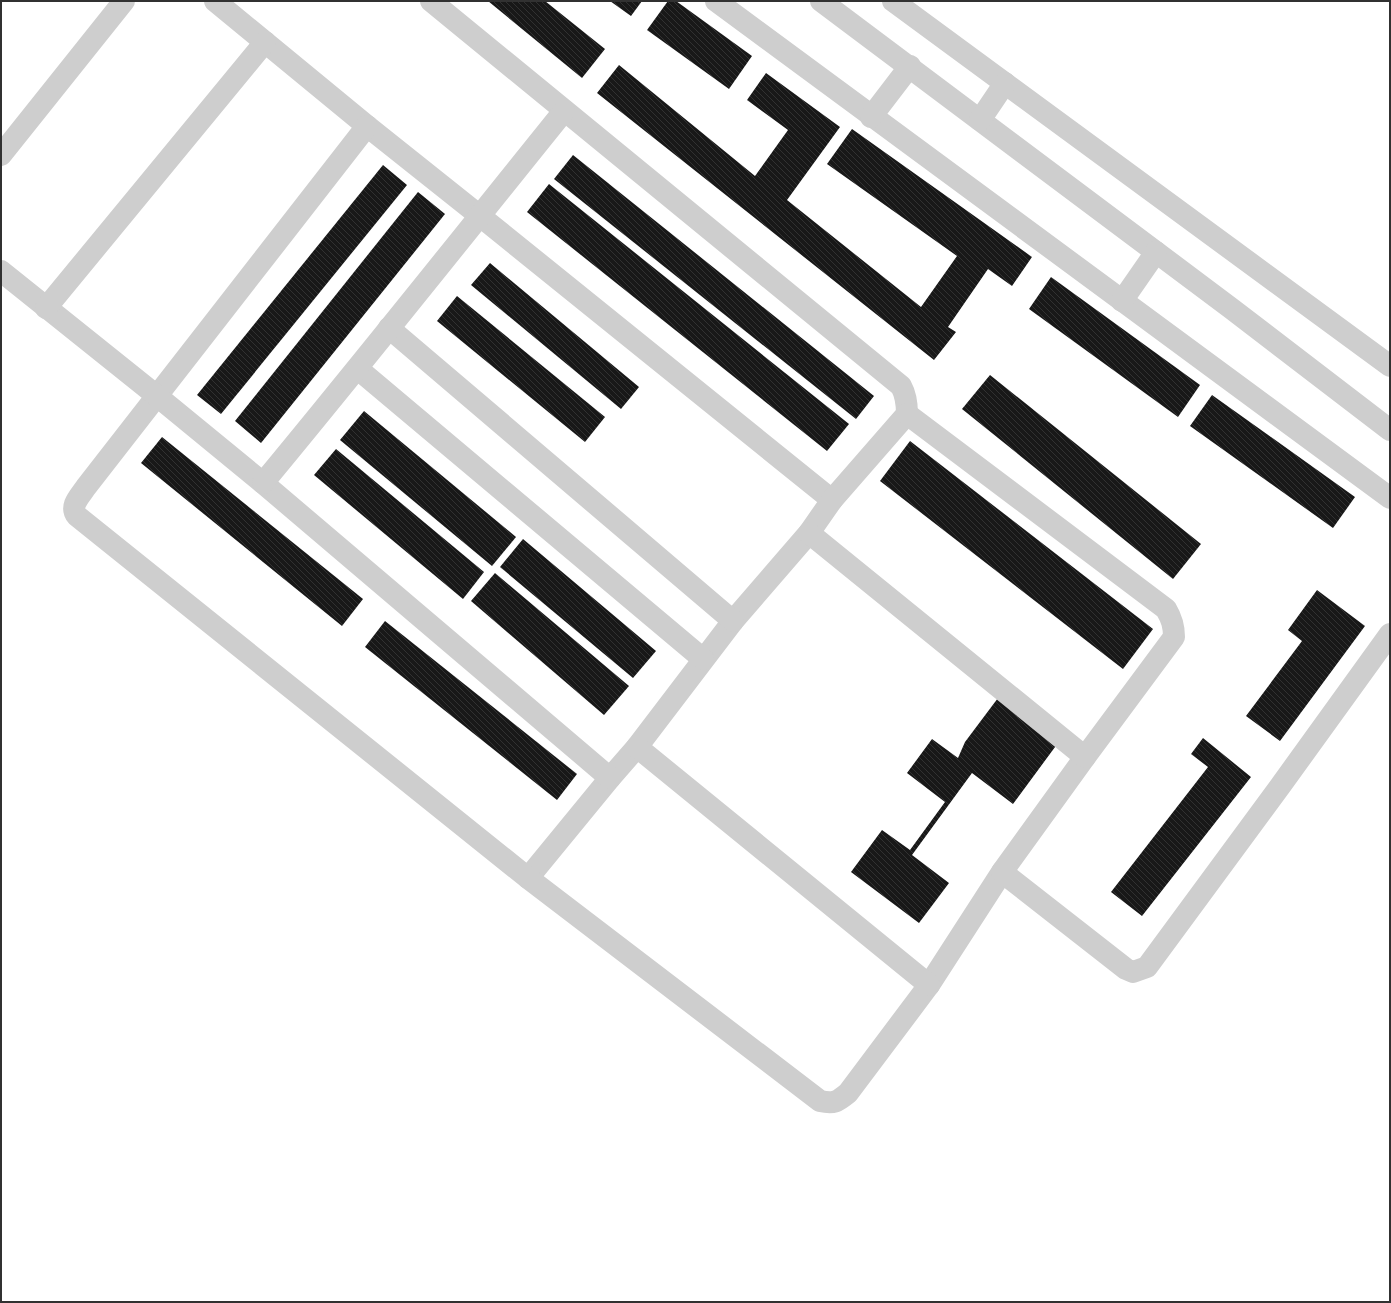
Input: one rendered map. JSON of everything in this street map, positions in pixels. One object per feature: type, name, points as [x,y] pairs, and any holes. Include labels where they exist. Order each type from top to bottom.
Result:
[{"type":"street","points":[[1,155],[124,1]]},
{"type":"street","points":[[215,1],[367,126],[832,500]]},
{"type":"street","points":[[431,1],[901,386],[905,394],[907,414],[832,500],[809,533],[733,621],[637,747],[528,878]]},
{"type":"street","points":[[716,1],[1390,498]]},
{"type":"street","points":[[821,1],[910,66],[1390,430]]},
{"type":"street","points":[[893,1],[1390,366]]},
{"type":"street","points":[[46,308],[265,42]]},
{"type":"street","points":[[872,116],[910,66]]},
{"type":"street","points":[[980,120],[1005,83]]},
{"type":"street","points":[[263,483],[358,369],[389,328],[564,111]]},
{"type":"street","points":[[367,126],[76,500],[74,512],[83,521],[528,878],[820,1101],[830,1103],[839,1101],[848,1093],[929,985],[1002,872],[1174,637],[1172,620],[1166,609],[907,414]]},
{"type":"street","points":[[1122,301],[1156,252]]},
{"type":"street","points":[[1,271],[263,483],[610,778]]},
{"type":"street","points":[[389,328],[733,621]]},
{"type":"street","points":[[358,369],[703,659]]},
{"type":"street","points":[[809,533],[1085,757]]},
{"type":"street","points":[[1002,872],[1126,969],[1133,972],[1147,967],[1286,779],[1390,634]]},
{"type":"street","points":[[637,747],[929,985]]},
{"type":"building","points":[[488,1],[545,1],[605,49],[582,78]]},
{"type":"building","points":[[610,1],[642,1],[631,16]]},
{"type":"building","points":[[668,1],[676,1],[752,56],[729,89],[647,30]]},
{"type":"building","points":[[619,65],[755,176],[788,130],[747,100],[766,73],[840,127],[787,200],[921,307],[957,256],[827,164],[852,129],[1032,257],[1012,286],[988,269],[948,327],[956,332],[934,360],[597,93]]},
{"type":"building","points":[[573,155],[874,396],[856,419],[554,179]]},
{"type":"building","points":[[383,165],[407,185],[221,414],[197,395]]},
{"type":"building","points":[[549,184],[849,424],[827,451],[527,212]]},
{"type":"building","points":[[418,192],[445,214],[261,443],[235,421]]},
{"type":"building","points":[[490,263],[639,387],[621,409],[471,285]]},
{"type":"building","points":[[1051,277],[1200,385],[1178,417],[1029,309]]},
{"type":"building","points":[[457,296],[605,417],[585,442],[437,321]]},
{"type":"building","points":[[990,375],[1201,544],[1173,579],[962,409]]},
{"type":"building","points":[[1212,395],[1355,497],[1333,528],[1190,426]]},
{"type":"building","points":[[364,411],[516,537],[492,566],[340,440]]},
{"type":"building","points":[[162,437],[363,599],[342,626],[141,463]]},
{"type":"building","points":[[910,441],[1153,629],[1123,669],[880,481]]},
{"type":"building","points":[[336,449],[484,572],[463,599],[314,475]]},
{"type":"building","points":[[523,539],[656,651],[633,678],[500,567]]},
{"type":"building","points":[[495,573],[629,686],[604,715],[471,601]]},
{"type":"building","points":[[1317,590],[1365,626],[1280,741],[1246,716],[1302,641],[1288,630]]},
{"type":"building","points":[[385,621],[577,774],[557,800],[365,647]]},
{"type":"building","points":[[998,698],[1058,743],[1013,804],[972,773],[912,855],[949,883],[919,923],[851,872],[882,830],[910,850],[945,802],[907,773],[932,739],[958,758],[965,742]]},
{"type":"building","points":[[1203,738],[1251,777],[1142,916],[1111,892],[1208,767],[1191,754]]}]
